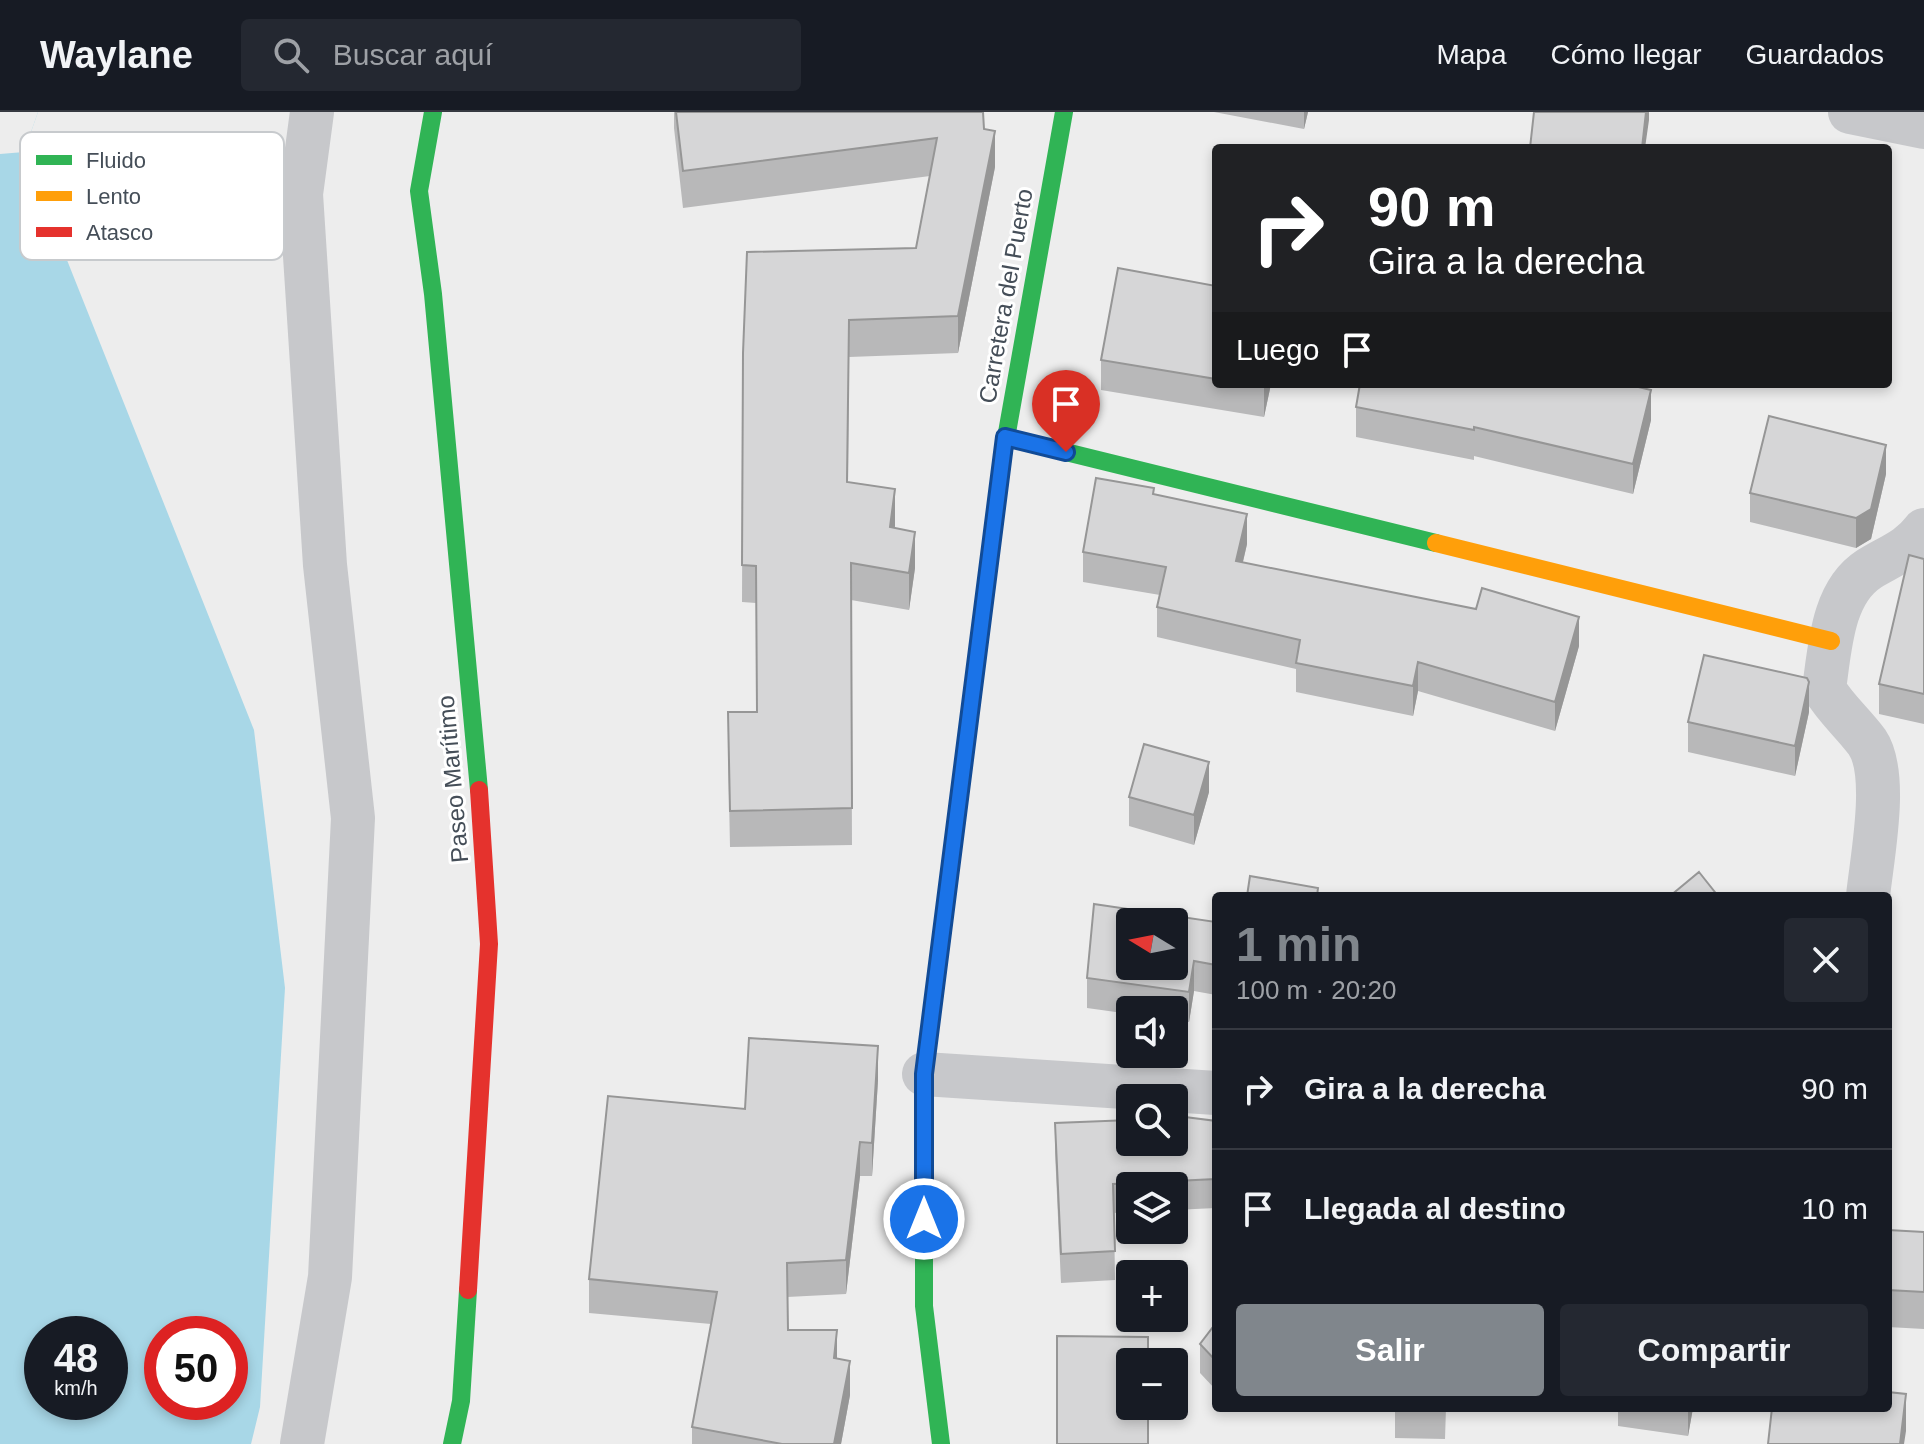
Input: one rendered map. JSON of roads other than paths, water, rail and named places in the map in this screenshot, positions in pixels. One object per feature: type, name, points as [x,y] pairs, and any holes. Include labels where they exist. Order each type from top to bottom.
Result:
[{"type":"street","points":[[302,1444],[330,1277],[353,818],[325,565],[301,194],[312,112]]},
{"type":"street","name":"Paseo Marítimo","points":[[433,112],[419,191],[437,341],[484,845],[489,944],[461,1401],[452,1444]]},
{"type":"street","name":"Carretera del Puerto","points":[[941,1444],[924,1306],[924,1074],[1005,437],[1064,112]]},
{"type":"street","points":[[1850,112],[1924,127]]},
{"type":"street","points":[[1005,437],[1831,641]]},
{"type":"street","points":[[1868,892],[1879,770],[1868,744],[1824,689],[1831,641],[1847,586],[1868,570],[1913,546],[1924,530]]},
{"type":"street","points":[[924,1074],[1212,1093]]},
{"type":"water","points":[[0,112],[38,112],[31,132],[20,132],[20,260],[67,260],[254,730],[285,988],[260,1407],[251,1444],[0,1444]]}]
